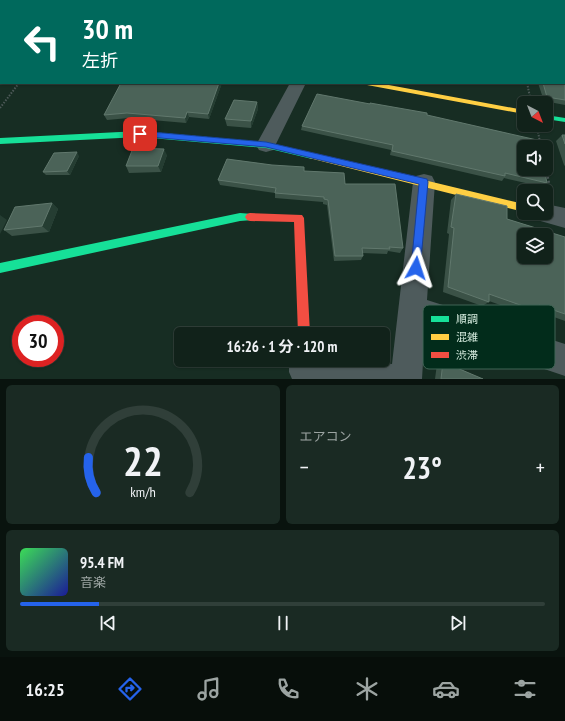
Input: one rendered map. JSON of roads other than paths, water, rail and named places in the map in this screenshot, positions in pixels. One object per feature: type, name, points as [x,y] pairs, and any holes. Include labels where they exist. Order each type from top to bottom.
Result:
[{"type":"street","points":[[266,145],[297,84]]},
{"type":"street","points":[[372,84],[517,111]]},
{"type":"street","points":[[553,118],[565,120]]},
{"type":"street","points":[[0,141],[140,134],[266,145],[424,182],[517,206]]},
{"type":"street","points":[[406,379],[424,182]]},
{"type":"street","points":[[553,215],[565,218]]},
{"type":"street","points":[[0,268],[240,217],[299,218],[304,327]]},
{"type":"street","points":[[413,310],[423,313]]},
{"type":"street","points":[[555,357],[565,360]]},
{"type":"street","points":[[305,367],[305,372],[389,379]]}]
